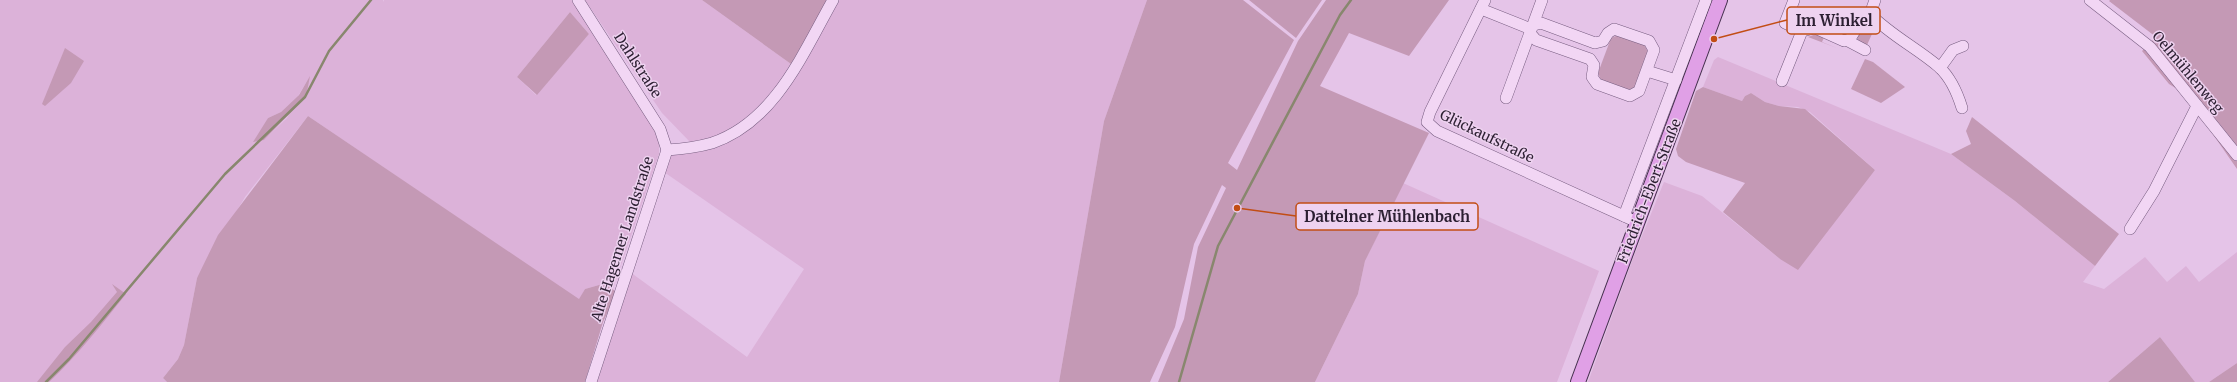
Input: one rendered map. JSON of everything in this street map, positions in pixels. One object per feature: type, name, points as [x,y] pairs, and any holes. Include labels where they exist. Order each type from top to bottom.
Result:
[{"type":"main road","name":"Friedrich-Ebert-Straße","points":[[1578,382],[1720,0]]},
{"type":"street","name":"Dahlstraße","points":[[578,0],[660,129],[667,150]]},
{"type":"street","name":"Alte Hagemer Landstraße","points":[[591,382],[667,150],[712,143],[748,124],[772,101],[790,75],[833,0]]},
{"type":"street","points":[[1506,98],[1542,0]]},
{"type":"street","name":"Friedrich-Ebert-Straße","points":[[1624,216],[1706,0]]},
{"type":"street","points":[[1794,0],[1785,23],[1802,31],[1815,28],[1865,50]]},
{"type":"street","points":[[1846,41],[1860,21],[1870,14],[1875,0]]},
{"type":"street","name":"Oelmühlenweg","points":[[2090,0],[2150,47],[2237,155]]},
{"type":"street","points":[[1483,4],[1532,29],[1536,40],[1590,59],[1594,65],[1592,77],[1594,82],[1630,96],[1639,91],[1654,50],[1649,41],[1614,29],[1608,33],[1603,41],[1596,43],[1541,23],[1532,29]]},
{"type":"street","name":"Glückaufstraße","points":[[1483,4],[1430,112],[1427,122],[1431,127],[1637,222]]},
{"type":"street","points":[[1870,14],[1879,23],[1940,68],[1958,97],[1962,108]]},
{"type":"street","points":[[1782,81],[1802,31]]},
{"type":"street","points":[[1940,68],[1953,50],[1963,46]]},
{"type":"street","points":[[1647,70],[1676,80]]},
{"type":"street","points":[[2130,230],[2154,191],[2197,106]]},
{"type":"shaded area","points":[[0,0],[383,0],[384,2],[384,0],[572,0],[655,126],[659,137],[659,154],[613,289],[606,283],[585,289],[579,300],[308,116],[245,197],[197,278],[184,345],[178,359],[163,378],[167,382],[0,382]],"holes":[[[570,12],[589,34],[536,95],[517,77]],[[309,78],[287,118],[264,140],[263,130],[268,118],[281,112],[298,96]]]},
{"type":"shaded area","points":[[585,0],[702,0],[791,64],[774,91],[742,123],[716,138],[691,143],[662,113]]},
{"type":"shaded area","points":[[702,0],[828,0],[791,64]]},
{"type":"shaded area","points":[[838,0],[1147,0],[1104,121],[1059,382],[591,382],[630,272],[747,357],[804,269],[664,172],[670,154],[752,126]]},
{"type":"shaded area","points":[[1147,0],[1243,0],[1294,40],[1228,163],[1237,170],[1298,41],[1326,0],[1449,0],[1409,56],[1349,33],[1320,86],[1429,133],[1365,261],[1358,294],[1315,382],[1158,382],[1184,319],[1198,247],[1226,188],[1222,185],[1194,244],[1175,327],[1150,382],[1059,382],[1104,121]]},
{"type":"shaded area","points":[[1249,0],[1322,0],[1296,38]]},
{"type":"shaded area","points":[[2237,0],[2237,169],[2185,94],[2169,84],[2142,51],[2156,37],[2109,1]]},
{"type":"shaded area","points":[[570,12],[589,34],[537,95],[517,77]]},
{"type":"shaded area","points":[[1870,21],[1876,25],[1867,45],[1857,41],[1863,23]]},
{"type":"shaded area","points":[[1819,33],[1825,35],[1822,42],[1837,48],[1808,37]]},
{"type":"shaded area","points":[[1618,35],[1644,44],[1648,52],[1635,87],[1628,90],[1601,80],[1598,73],[1611,38]]},
{"type":"shaded area","points":[[65,48],[84,61],[71,83],[45,106],[42,104]]},
{"type":"shaded area","points":[[1718,57],[1951,154],[2015,201],[2095,266],[2083,282],[2104,289],[2145,257],[2167,282],[2186,266],[2199,282],[2237,252],[2237,363],[2209,382],[2195,382],[2160,337],[2108,382],[1588,382],[1635,253],[1664,182],[1702,196],[1780,259],[1875,170],[1810,112],[1798,107],[1779,106],[1765,102],[1751,93],[1745,96],[1742,101],[1703,87],[1714,60]]},
{"type":"shaded area","points":[[1865,59],[1873,62],[1905,87],[1881,103],[1851,89]]},
{"type":"shaded area","points":[[310,76],[306,97],[264,140],[253,142],[268,118],[281,112],[299,95]]},
{"type":"shaded area","points":[[1703,87],[1742,101],[1745,96],[1751,93],[1765,102],[1779,106],[1805,109],[1875,170],[1798,270],[1780,259],[1723,212],[1745,183],[1686,162],[1678,156],[1676,149],[1696,91]]},
{"type":"shaded area","points":[[308,116],[579,299],[585,289],[606,283],[617,293],[603,322],[585,382],[167,382],[163,378],[178,359],[184,345],[197,278],[218,235]]},
{"type":"shaded area","points":[[1972,117],[2119,234],[2095,266],[2015,201],[1951,154],[1971,144],[1966,131]]},
{"type":"shaded area","points":[[1403,183],[1599,271],[1557,382],[1315,382],[1358,294],[1365,261]]},
{"type":"shaded area","points":[[112,284],[126,294],[89,340],[49,382],[37,382],[65,347],[91,322],[117,292]]},
{"type":"shaded area","points":[[2160,337],[2195,382],[2108,382]]},
{"type":"shaded area","points":[[2237,363],[2237,382],[2209,382]]},
{"type":"waterway","points":[[46,382],[69,359],[225,174],[305,97],[329,51],[371,0]]},
{"type":"waterway","points":[[1179,382],[1218,246],[1340,15],[1351,0]]},
{"type":"place","name":"Im Winkel","points":[[1714,39]]},
{"type":"place","name":"Dattelner Mühlenbach","points":[[1237,208]]}]
